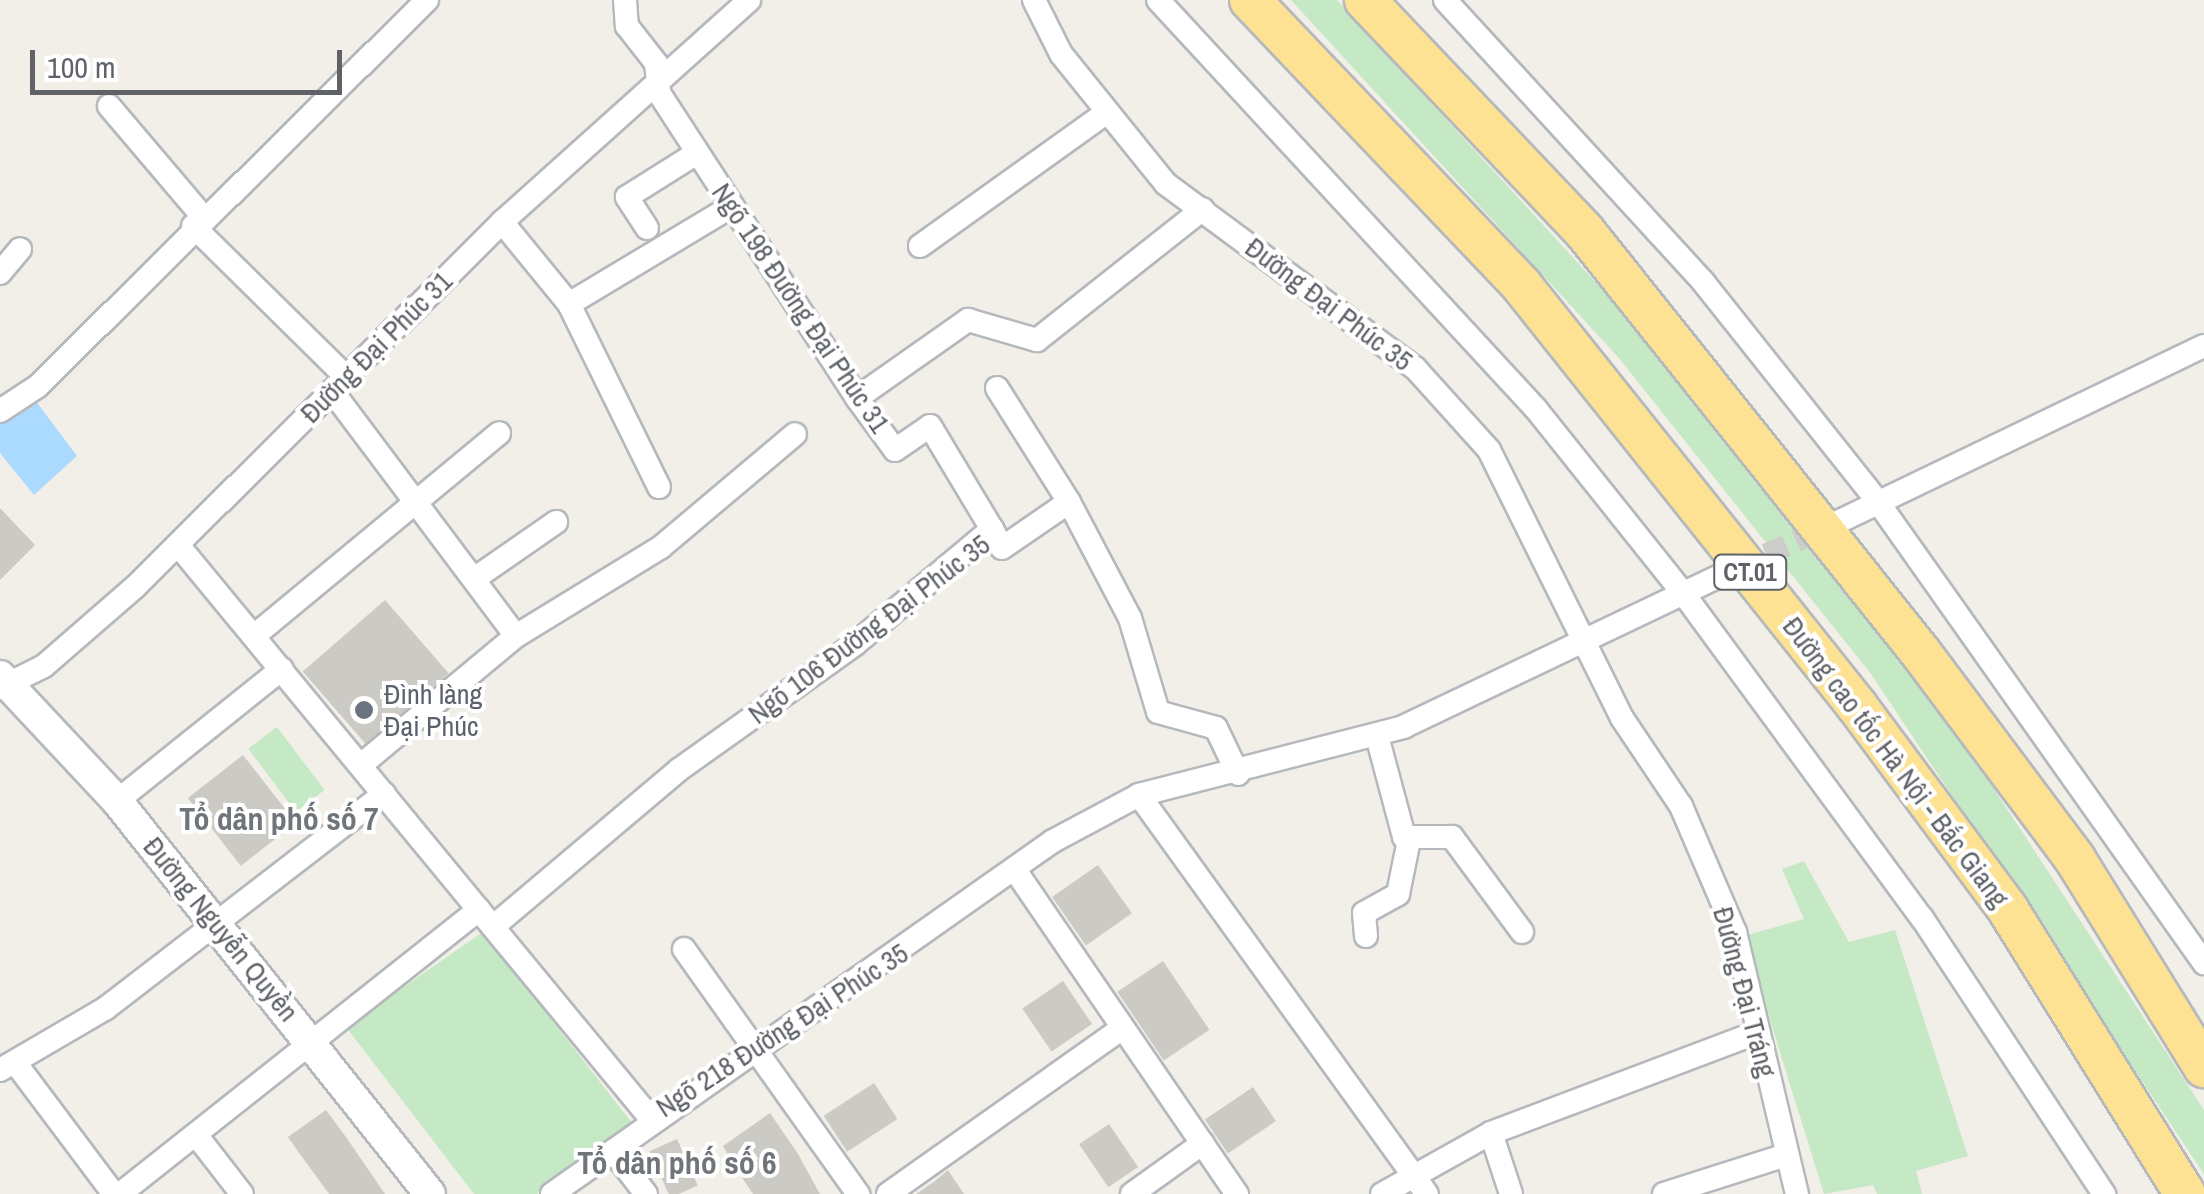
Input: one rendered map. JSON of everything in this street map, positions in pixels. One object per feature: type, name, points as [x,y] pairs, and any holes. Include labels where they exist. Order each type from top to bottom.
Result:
[{"type":"highway","name":"Đường cao tốc Hà Nội - Bắc Giang","points":[[1250,0],[1522,286],[1857,706],[2007,908],[2185,1194]]},
{"type":"highway","points":[[1365,0],[1585,232],[1921,652],[2075,859],[2204,1067]]},
{"type":"street","points":[[0,411],[38,386],[198,222],[427,0]]},
{"type":"street","name":"Ngõ 198 Đường Đại Phúc 31","points":[[625,0],[627,26],[697,153],[857,398],[896,450],[930,426],[992,530]]},
{"type":"street","name":"Đường Đại Phúc 31","points":[[2,688],[44,666],[178,545],[502,222],[657,78],[749,0]]},
{"type":"street","name":"Đường Đại Phúc 35","points":[[1034,0],[1061,54],[1166,184],[1204,209],[1456,408],[1521,505],[1582,641]]},
{"type":"street","points":[[1158,0],[1536,409],[1684,593],[1922,918],[2104,1194]]},
{"type":"street","points":[[1445,0],[1704,282],[1878,502],[2204,963]]},
{"type":"street","points":[[109,106],[198,222],[339,384],[415,501],[516,636]]},
{"type":"street","points":[[920,246],[1107,112]]},
{"type":"street","points":[[647,228],[626,197],[697,153]]},
{"type":"street","points":[[570,304],[732,206]]},
{"type":"street","points":[[857,398],[968,320],[1037,340],[1204,209]]},
{"type":"street","points":[[502,222],[570,304],[659,487]]},
{"type":"street","points":[[0,273],[20,249]]},
{"type":"street","points":[[1838,522],[2204,346]]},
{"type":"street","points":[[997,388],[1069,502],[1130,618],[1158,712],[1216,728],[1238,774]]},
{"type":"street","points":[[254,636],[498,433]]},
{"type":"street","points":[[361,765],[516,636],[661,547],[795,434]]},
{"type":"street","name":"Ngõ 106 Đường Đại Phúc 35","points":[[117,1194],[197,1136],[312,1040],[487,918],[680,768],[855,644],[992,530],[1002,548],[1069,502]]},
{"type":"street","points":[[474,580],[556,522]]},
{"type":"street","name":"Ngõ 218 Đường Đại Phúc 35","points":[[178,545],[652,1120],[1015,870],[1140,795],[1238,774],[1376,736],[1736,568]]},
{"type":"street","name":"Đường Đại Tráng","points":[[1582,641],[1681,806],[1735,932],[1797,1194]]},
{"type":"street","points":[[116,801],[282,669]]},
{"type":"street","name":"Đường Nguyễn Quyền","points":[[2,688],[40,715],[116,801],[312,1040],[430,1194]]},
{"type":"street","points":[[1366,936],[1364,913],[1398,894],[1409,840],[1376,736]]},
{"type":"street","points":[[117,1194],[9,1068],[215,922],[384,794]]},
{"type":"street","points":[[1140,795],[1427,1194]]},
{"type":"street","points":[[1409,840],[1452,837],[1522,932]]},
{"type":"street","points":[[1015,870],[1237,1194]]},
{"type":"street","points":[[684,949],[858,1194]]},
{"type":"street","points":[[888,1194],[1121,1028]]},
{"type":"street","points":[[1382,1194],[1412,1172],[1492,1133],[1758,1032]]},
{"type":"street","points":[[552,1194],[652,1120]]},
{"type":"street","points":[[1492,1133],[1512,1194]]},
{"type":"street","points":[[197,1136],[242,1194]]},
{"type":"street","points":[[1132,1194],[1202,1143]]},
{"type":"street","points":[[613,1151],[646,1194]]},
{"type":"street","points":[[1664,1194],[1786,1155]]},
{"type":"green space","points":[[1291,0],[1337,0],[1654,346],[1839,580],[1979,766],[2204,1110],[2204,1174],[1871,674],[1618,357]]},
{"type":"green space","points":[[277,727],[325,790],[296,812],[248,749]]},
{"type":"green space","points":[[1804,861],[1849,942],[1895,930],[1968,1156],[1916,1171],[1922,1194],[1877,1194],[1873,1185],[1824,1194],[1744,936],[1804,919],[1782,869]]},
{"type":"green space","points":[[483,932],[632,1123],[537,1194],[474,1194],[346,1027]]},
{"type":"water","points":[[32,396],[77,456],[34,495],[0,453],[0,420]]},
{"type":"building","points":[[0,508],[35,545],[0,580]]},
{"type":"building","name":"Đình làng Đại Phúc","points":[[385,600],[449,673],[366,745],[303,672]]},
{"type":"building","points":[[243,755],[296,823],[241,866],[188,798]]},
{"type":"building","points":[[1098,865],[1132,913],[1086,945],[1052,897]]},
{"type":"building","points":[[1163,961],[1209,1030],[1164,1061],[1117,992]]},
{"type":"building","points":[[1063,981],[1092,1024],[1051,1052],[1022,1008]]},
{"type":"building","points":[[874,1083],[897,1119],[847,1152],[824,1116]]},
{"type":"building","points":[[1253,1087],[1276,1121],[1228,1153],[1205,1119]]},
{"type":"building","points":[[326,1110],[385,1194],[329,1194],[297,1150],[288,1137]]},
{"type":"building","points":[[770,1113],[820,1194],[753,1194],[731,1161],[723,1146]]},
{"type":"building","points":[[1109,1124],[1138,1167],[1108,1187],[1079,1144]]},
{"type":"building","points":[[677,1139],[698,1186],[669,1194],[650,1151]]},
{"type":"building","points":[[948,1170],[964,1194],[916,1194],[935,1181]]},
{"type":"tunnel","points":[[1736,568],[1830,526]]},
{"type":"place","name":"Đình làng Đại Phúc","points":[[364,710]]},
{"type":"district","name":"Tổ dân phố số 7","points":[[279,819]]},
{"type":"district","name":"Tổ dân phố số 6","points":[[677,1163]]}]
